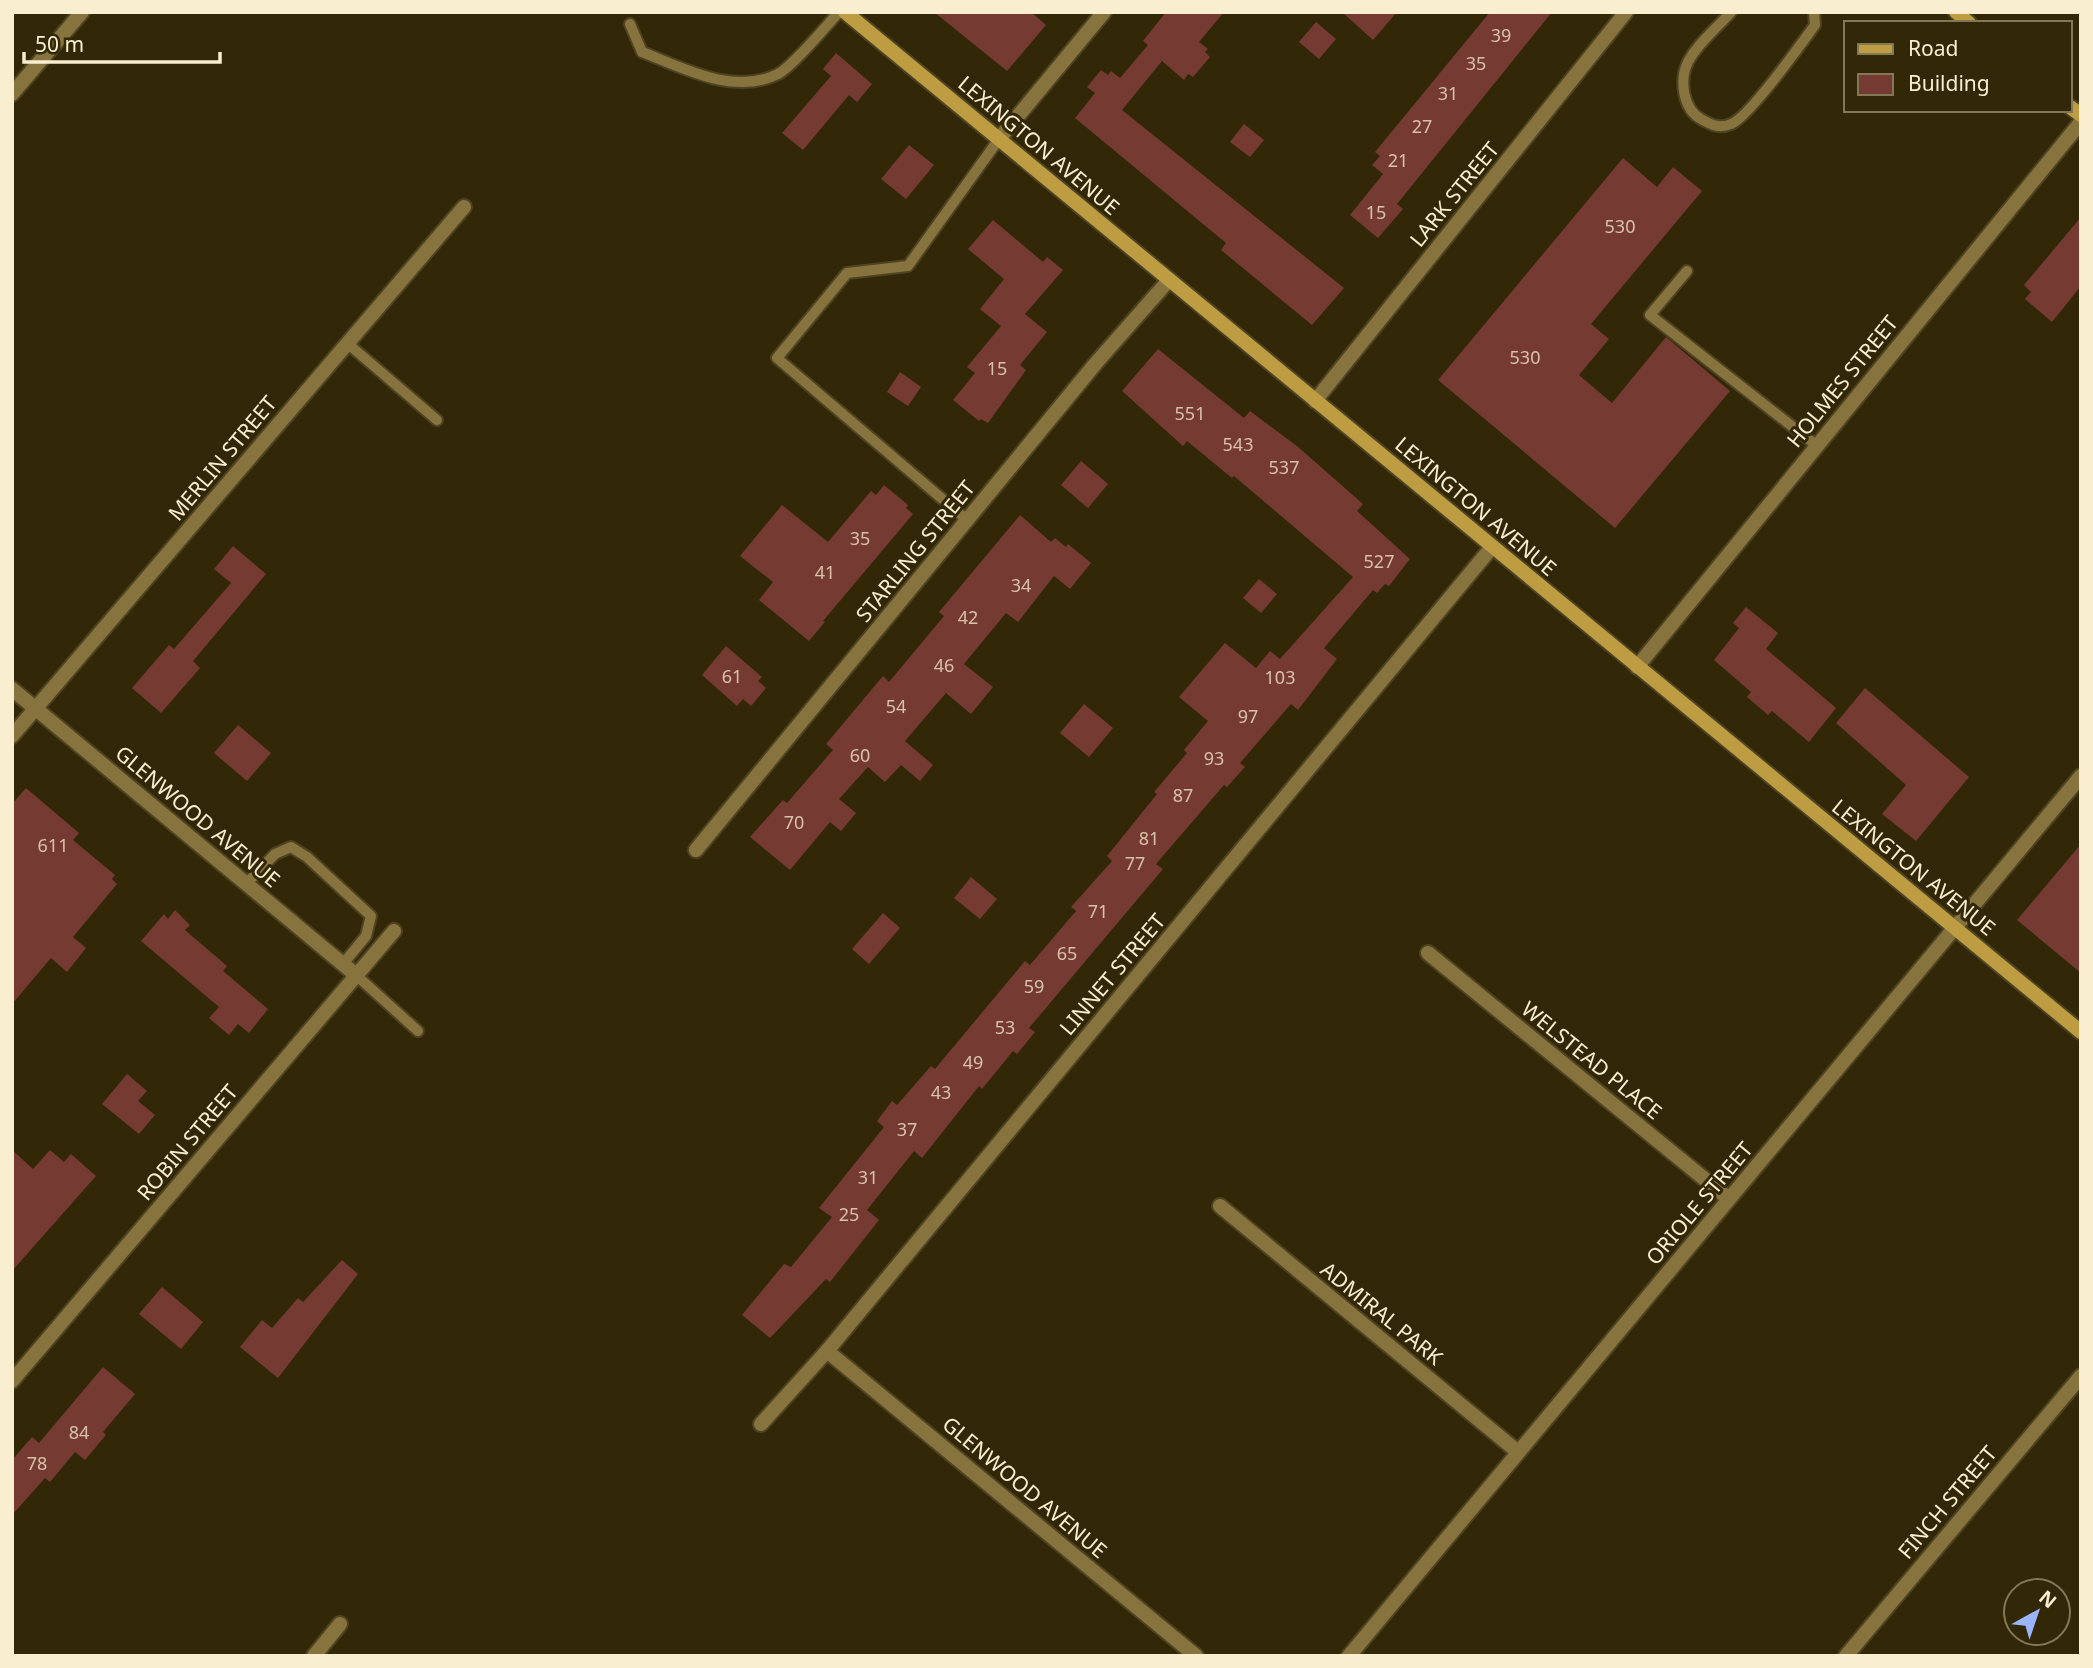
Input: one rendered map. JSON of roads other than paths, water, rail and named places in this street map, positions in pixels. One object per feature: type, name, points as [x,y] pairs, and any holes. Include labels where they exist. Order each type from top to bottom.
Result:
[{"type":"main road","name":"LEXINGTON AVENUE","points":[[845,12],[2081,1032]]},
{"type":"street","points":[[12,94],[82,12]]},
{"type":"street","points":[[999,139],[1104,12]]},
{"type":"street","name":"LARK STREET","points":[[1315,401],[1626,12]]},
{"type":"street","name":"HOLMES STREET","points":[[1637,667],[2081,122]]},
{"type":"street","name":"MERLIN STREET","points":[[12,736],[464,207]]},
{"type":"street","name":"STARLING STREET","points":[[696,850],[967,520],[1169,280]]},
{"type":"street","name":"LINNET STREET","points":[[761,1424],[827,1351],[1492,547]]},
{"type":"street","name":"GLENWOOD AVENUE","points":[[12,689],[356,975]]},
{"type":"street","name":"ORIOLE STREET","points":[[1349,1656],[2081,776]]},
{"type":"street","name":"ROBIN STREET","points":[[12,1381],[394,931]]},
{"type":"street","name":"WELSTEAD PLACE","points":[[1428,953],[1729,1199]]},
{"type":"street","name":"ADMIRAL PARK","points":[[1220,1206],[1518,1452]]},
{"type":"street","name":"GLENWOOD AVENUE","points":[[827,1351],[1196,1656]]},
{"type":"street","name":"FINCH STREET","points":[[1846,1656],[2081,1376]]},
{"type":"street","points":[[314,1656],[340,1624]]},
{"type":"lane","points":[[630,24],[642,52],[701,75],[744,83],[779,74],[839,12]]},
{"type":"lane","points":[[1731,12],[1688,62],[1684,79],[1685,101],[1691,114],[1716,127],[1734,124],[1764,91],[1815,25],[1814,12]]},
{"type":"lane","points":[[967,520],[776,358],[846,273],[908,266],[999,139]]},
{"type":"lane","points":[[1688,271],[1650,315],[1816,444]]},
{"type":"lane","points":[[347,343],[437,420]]},
{"type":"lane","points":[[246,884],[275,854],[291,847],[307,857],[371,916],[366,936],[343,964]]},
{"type":"lane","points":[[356,975],[418,1031]]}]
